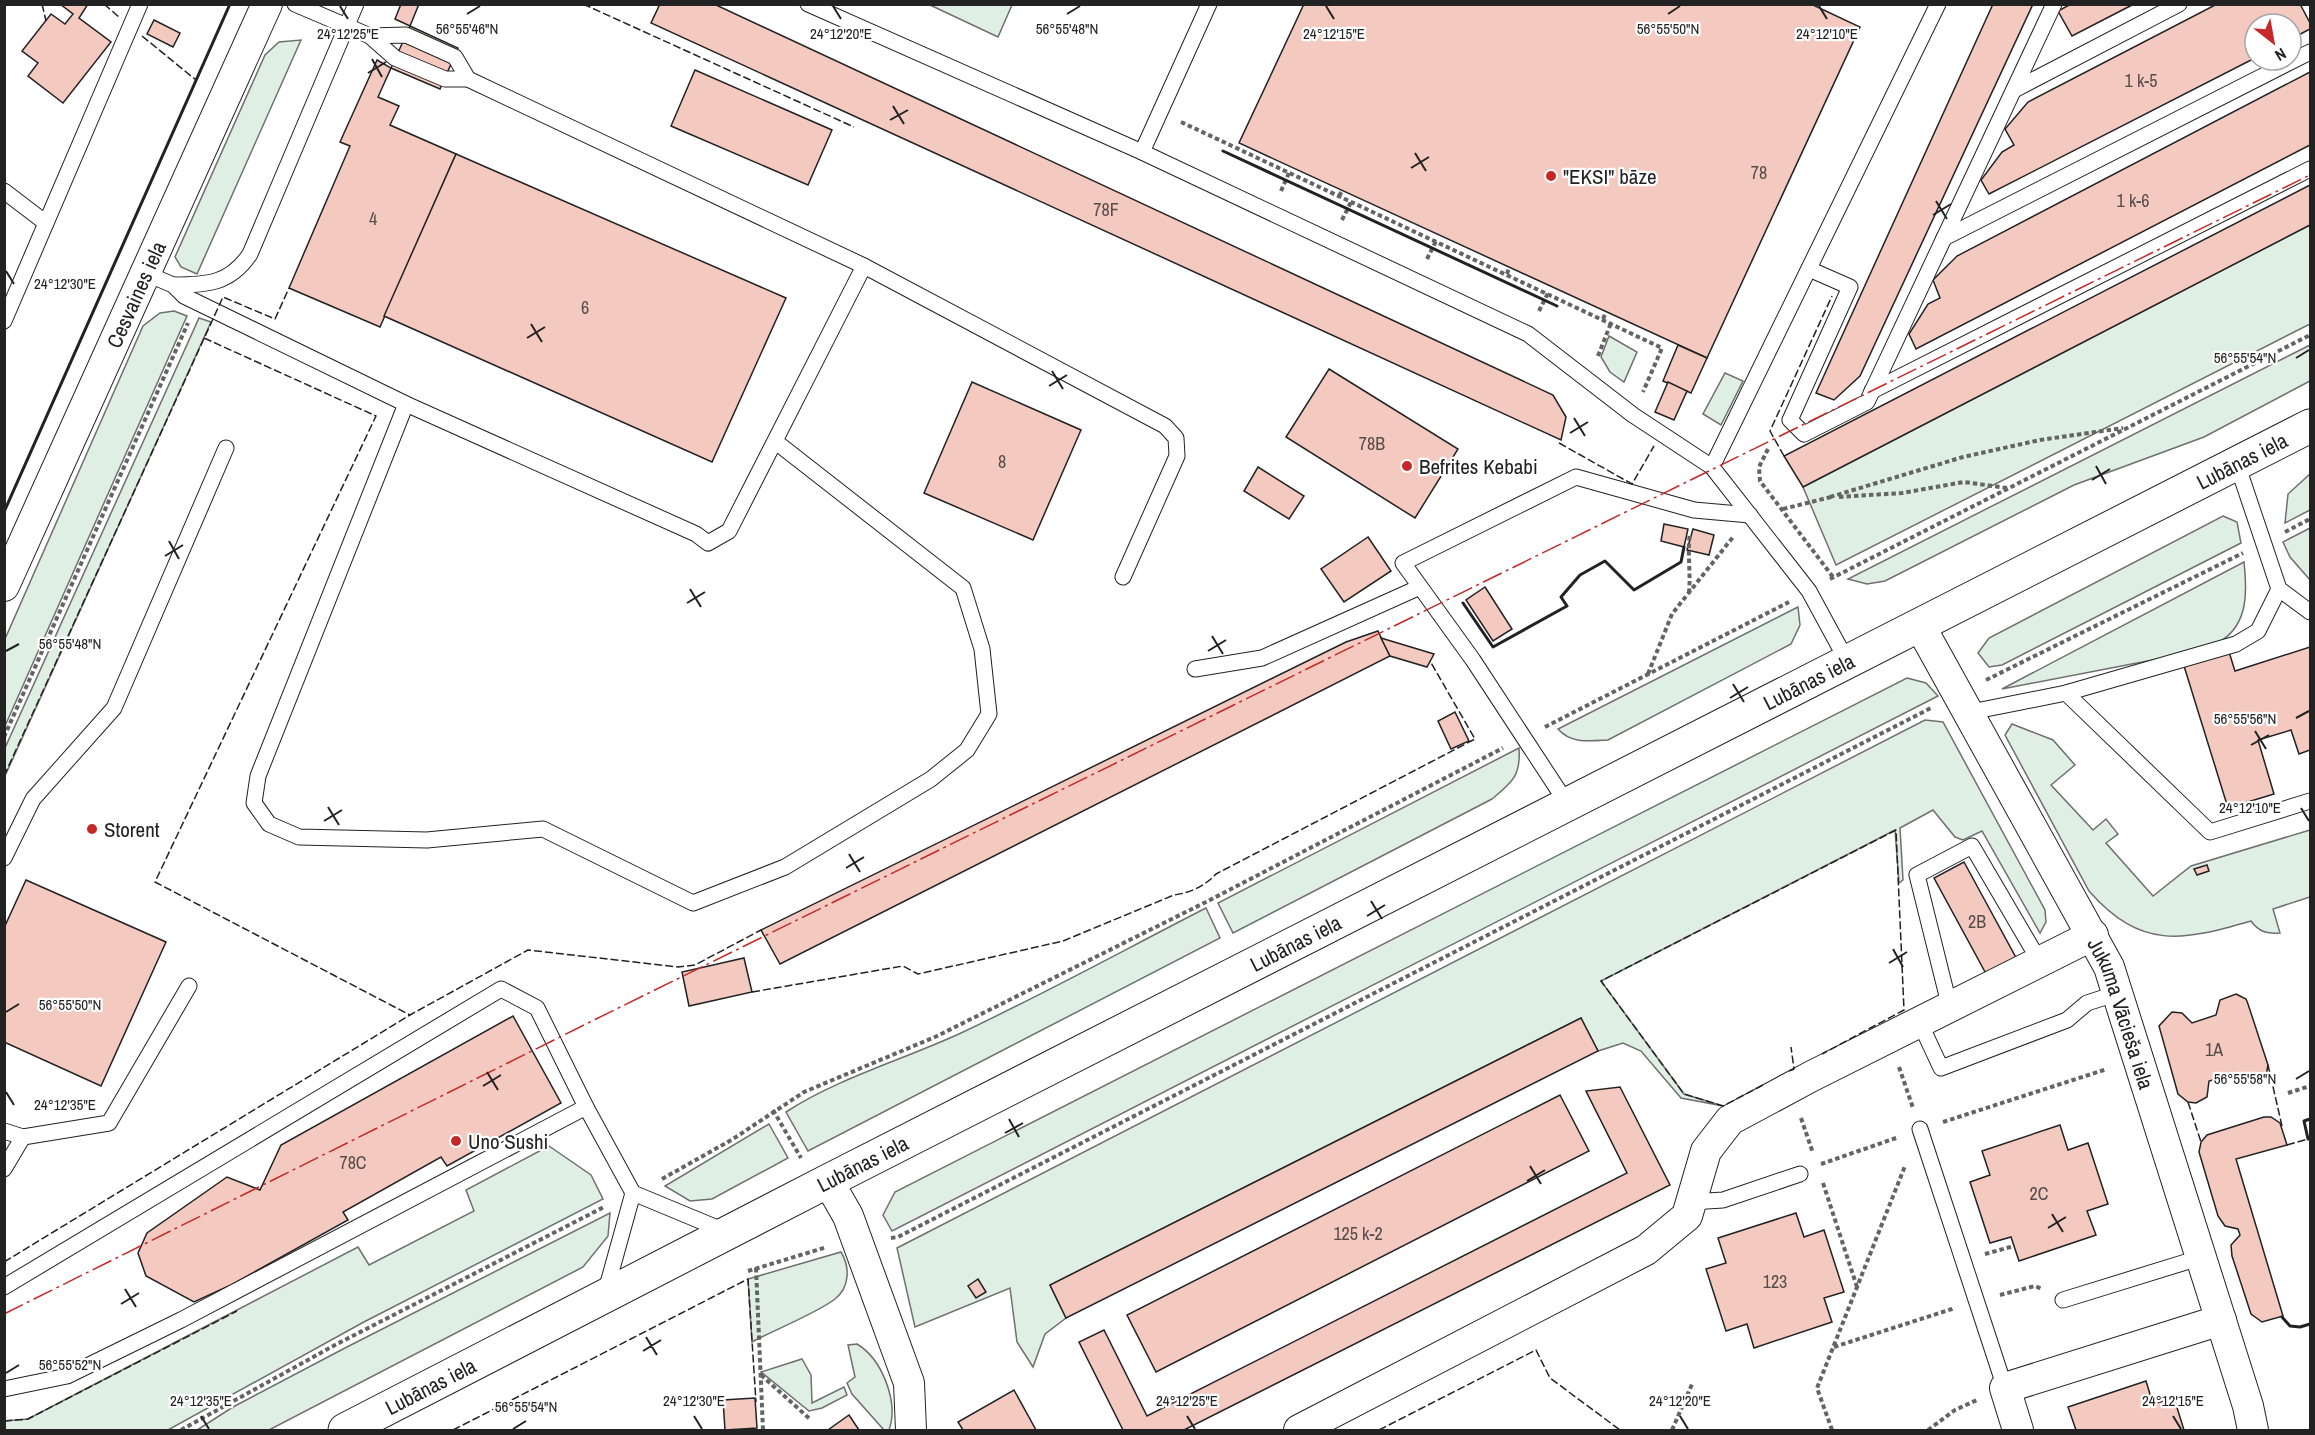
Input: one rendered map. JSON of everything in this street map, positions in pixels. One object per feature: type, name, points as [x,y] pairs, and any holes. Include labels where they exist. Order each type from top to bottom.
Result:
[{"type":"main road","name":"Lubānas iela","points":[[345,1431],[728,1232],[2310,426]]},
{"type":"street","name":"Cesvaines iela","points":[[4,586],[267,4]]},
{"type":"street","name":"Jukuma Vācieša iela","points":[[1919,624],[1961,704],[2093,935],[2118,993],[2248,1406],[2253,1431]]},
{"type":"street","points":[[1299,1431],[1646,1251],[1687,1216],[1706,1151],[1730,1120],[1790,1087],[2093,935]]},
{"type":"street","points":[[828,1181],[848,1216],[909,1383],[911,1431]]},
{"type":"street","points":[[2018,1431],[2005,1388],[2221,1320]]},
{"type":"lane","points":[[4,321],[140,4]]},
{"type":"lane","points":[[295,4],[370,36],[395,58],[445,79],[468,79],[864,266],[1165,426],[1176,438],[1177,456],[1123,577]]},
{"type":"lane","points":[[173,285],[199,285],[220,280],[240,269],[250,254],[356,4]]},
{"type":"lane","points":[[808,4],[1142,152],[1528,334],[1633,415],[1712,466],[1809,591],[1847,661]]},
{"type":"lane","points":[[1142,152],[1209,4]]},
{"type":"lane","points":[[1712,466],[1938,4]]},
{"type":"lane","points":[[1809,269],[1850,287],[1790,420],[1804,434],[1867,402],[2054,4]]},
{"type":"lane","points":[[2014,90],[2179,4]]},
{"type":"lane","points":[[370,36],[406,35],[455,57],[468,79]]},
{"type":"lane","points":[[1944,238],[2310,52]]},
{"type":"lane","points":[[1872,391],[2310,169]]},
{"type":"lane","points":[[4,191],[46,223]]},
{"type":"lane","points":[[145,273],[173,285],[184,296],[197,303],[406,404],[696,534],[708,543],[729,531],[864,266]]},
{"type":"lane","points":[[406,404],[258,776],[254,803],[269,824],[299,837],[427,840],[543,829],[693,903],[785,867],[931,779],[967,750],[989,714],[982,649],[963,588],[776,442]]},
{"type":"lane","points":[[4,858],[33,799],[114,708],[226,448]]},
{"type":"lane","points":[[2237,464],[2279,589],[2310,612]]},
{"type":"lane","points":[[1568,805],[1524,737],[1403,563],[1576,477],[1694,510],[1750,515]]},
{"type":"lane","points":[[1195,669],[1262,658],[1420,587]]},
{"type":"lane","points":[[1961,704],[2066,693],[2236,644],[2258,632],[2279,589]]},
{"type":"lane","points":[[2066,693],[2210,832],[2310,801]]},
{"type":"lane","points":[[1950,1008],[1917,875],[1972,846],[2040,962]]},
{"type":"lane","points":[[4,1131],[23,1137],[109,1123],[189,986]]},
{"type":"lane","points":[[4,1287],[501,989],[537,1008],[586,1107],[633,1193],[728,1232]]},
{"type":"lane","points":[[1920,1023],[1941,1068],[2067,1020],[2086,1003],[2118,993]]},
{"type":"lane","points":[[4,1389],[67,1376],[181,1320],[586,1107]]},
{"type":"lane","points":[[1920,1130],[2005,1388]]},
{"type":"lane","points":[[4,1169],[23,1137]]},
{"type":"lane","points":[[1691,1202],[1723,1200],[1800,1174]]},
{"type":"lane","points":[[604,1297],[633,1193]]},
{"type":"lane","points":[[2063,1300],[2202,1257]]},
{"type":"path","points":[[1160,112],[1662,348],[1633,415]]},
{"type":"path","points":[[1276,167],[1279,161]]},
{"type":"path","points":[[1284,185],[1289,173]]},
{"type":"path","points":[[1339,196],[1342,191]]},
{"type":"path","points":[[1345,213],[1351,202]]},
{"type":"path","points":[[1430,253],[1436,241]]},
{"type":"path","points":[[1460,252],[1463,246]]},
{"type":"path","points":[[1507,274],[1509,268]]},
{"type":"path","points":[[1541,307],[1548,293]]},
{"type":"path","points":[[4,737],[197,303]]},
{"type":"path","points":[[1603,319],[1606,312]]},
{"type":"path","points":[[181,1431],[231,1401],[335,1346],[633,1193],[732,1139],[773,1110],[804,1092],[935,1037],[1208,901],[1833,577],[2310,335]]},
{"type":"path","points":[[1783,509],[1963,457],[2040,440],[2128,427]]},
{"type":"path","points":[[1768,449],[1759,466],[1760,481],[1833,577]]},
{"type":"path","points":[[1830,497],[1902,493],[1964,482],[2009,488]]},
{"type":"path","points":[[1688,594],[1691,565],[1687,553],[1694,510]]},
{"type":"path","points":[[1647,675],[1672,614],[1750,515]]},
{"type":"path","points":[[748,1271],[857,1239],[898,1237],[1961,704],[2310,519]]},
{"type":"path","points":[[1832,1431],[1817,1388],[1920,1130],[1889,1039]]},
{"type":"path","points":[[1800,1174],[1920,1130],[2139,1058]]},
{"type":"path","points":[[2288,1093],[2310,1086]]},
{"type":"path","points":[[1790,1087],[1857,1288]]},
{"type":"path","points":[[773,1110],[798,1155]]},
{"type":"path","points":[[756,1268],[764,1431]]},
{"type":"path","points":[[1833,1348],[1976,1301],[2035,1286],[2063,1300]]},
{"type":"path","points":[[760,1374],[811,1420]]},
{"type":"path","points":[[1672,1431],[1693,1382]]},
{"type":"path","points":[[1928,1431],[1955,1410],[2005,1388]]},
{"type":"green space","points":[[930,5],[1012,5],[998,37]]},
{"type":"green space","points":[[301,40],[197,274],[181,267],[175,257],[265,55],[279,42]]},
{"type":"green space","points":[[2310,225],[2310,324],[1836,565],[1803,487]]},
{"type":"green space","points":[[174,311],[187,316],[5,726],[5,639],[143,326],[160,313]]},
{"type":"green space","points":[[199,318],[211,322],[5,776],[5,748]]},
{"type":"green space","points":[[1609,336],[1637,352],[1624,382],[1610,372],[1601,357]]},
{"type":"green space","points":[[2310,345],[2310,381],[2204,437],[2074,485],[1885,581],[1867,584],[1848,579]]},
{"type":"green space","points":[[1725,373],[1743,381],[1721,425],[1703,414]]},
{"type":"green space","points":[[2310,474],[2310,510],[2285,523],[2288,494]]},
{"type":"green space","points":[[2223,516],[2237,522],[2241,543],[2002,665],[1989,667],[1978,653],[1989,638]]},
{"type":"green space","points":[[2310,528],[2310,580],[2290,557],[2283,542]]},
{"type":"green space","points":[[2244,562],[2246,584],[2241,615],[2230,634],[2218,643],[2194,652],[2002,689]]},
{"type":"green space","points":[[1798,607],[1800,625],[1791,644],[1608,740],[1575,739],[1558,729]]},
{"type":"green space","points":[[1907,678],[1926,683],[1938,696],[892,1231],[883,1215],[895,1192]]},
{"type":"green space","points":[[1925,720],[1943,722],[2045,910],[2046,922],[2040,933],[1982,831],[1963,840],[1955,837],[1933,810],[1900,828],[1903,880],[1899,883],[1895,830],[1601,981],[1684,1094],[1723,1106],[1681,1098],[1641,1051],[1623,1043],[1598,1051],[1581,1018],[1050,1285],[1066,1318],[1045,1334],[1033,1367],[1017,1342],[1010,1288],[915,1327],[897,1248]]},
{"type":"green space","points":[[2012,724],[2053,740],[2075,765],[2051,785],[2093,830],[2106,819],[2118,834],[2106,843],[2153,896],[2191,866],[2310,830],[2310,897],[2273,909],[2280,933],[2264,932],[2251,921],[2204,933],[2164,936],[2145,932],[2127,923],[2108,910],[2089,891],[2005,735]]},
{"type":"green space","points":[[1519,748],[1517,772],[1514,778],[1492,799],[1233,933],[1218,903]]},
{"type":"green space","points":[[1206,908],[1220,938],[808,1151],[786,1112],[827,1089],[939,1043],[992,1018]]},
{"type":"green space","points":[[769,1124],[788,1158],[712,1199],[690,1201],[665,1186]]},
{"type":"green space","points":[[549,1146],[591,1175],[603,1199],[362,1323],[168,1430],[5,1430],[5,1421],[28,1419],[358,1247],[369,1265],[474,1211],[466,1190]]},
{"type":"green space","points":[[610,1213],[608,1236],[583,1267],[269,1430],[197,1430],[233,1407],[345,1348]]},
{"type":"green space","points":[[841,1252],[846,1264],[847,1277],[840,1294],[818,1310],[752,1342],[748,1279]]},
{"type":"green space","points":[[857,1344],[874,1360],[886,1382],[892,1407],[889,1430],[884,1430],[852,1394],[847,1383],[855,1377],[848,1345]]},
{"type":"green space","points":[[802,1359],[811,1375],[812,1403],[844,1387],[847,1395],[822,1408],[809,1411],[761,1372]]},
{"type":"building","points":[[60,4],[88,4],[79,18],[111,42],[63,103],[28,76],[38,63],[22,51],[51,14],[65,24],[73,14]]},
{"type":"building","points":[[401,4],[419,4],[410,26],[395,19]]},
{"type":"building","points":[[660,4],[714,4],[1553,395],[1566,417],[1561,440],[651,23]]},
{"type":"building","name":"\"EKSI\" bāze","points":[[1304,4],[1811,4],[1860,27],[1707,358],[1239,143]]},
{"type":"building","points":[[1993,4],[2033,4],[1860,376],[1834,400],[1816,393]]},
{"type":"building","points":[[2071,4],[2134,4],[2072,36],[2058,11]]},
{"type":"building","points":[[2217,4],[2300,4],[2310,23],[2310,29],[2303,33],[2303,12],[2243,12],[2243,64],[1989,194],[1981,180],[2002,152],[2014,145],[2005,129],[2028,102]]},
{"type":"building","points":[[154,20],[180,33],[173,47],[147,34]]},
{"type":"building","points":[[410,26],[458,48],[440,89],[391,68]]},
{"type":"building","points":[[377,60],[391,68],[378,97],[399,106],[390,125],[456,154],[380,327],[289,288],[350,146],[340,142]]},
{"type":"building","points":[[695,70],[832,130],[808,185],[671,126]]},
{"type":"building","points":[[2310,72],[2310,145],[1916,349],[1909,334],[1928,304],[1940,298],[1933,280],[1957,256]]},
{"type":"building","points":[[456,154],[786,298],[712,462],[384,316]]},
{"type":"building","points":[[2310,185],[2310,225],[1803,487],[1784,456]]},
{"type":"building","points":[[1678,345],[1707,358],[1691,393],[1663,381]]},
{"type":"building","points":[[1329,369],[1458,449],[1415,518],[1286,437]]},
{"type":"building","points":[[972,382],[1081,430],[1033,540],[924,493]]},
{"type":"building","points":[[1668,382],[1687,391],[1674,420],[1655,412]]},
{"type":"building","points":[[1258,467],[1304,496],[1289,519],[1244,491]]},
{"type":"building","points":[[1664,524],[1688,529],[1684,547],[1661,541]]},
{"type":"building","points":[[1693,529],[1714,535],[1709,555],[1687,550]]},
{"type":"building","points":[[1368,537],[1391,571],[1344,602],[1321,569]]},
{"type":"building","points":[[1485,587],[1512,629],[1493,641],[1466,600]]},
{"type":"building","points":[[1378,631],[1390,656],[780,964],[761,930],[1346,642]]},
{"type":"building","points":[[1381,638],[1434,654],[1427,667],[1390,656]]},
{"type":"building","points":[[2310,647],[2310,750],[2299,754],[2291,730],[2258,740],[2274,794],[2228,808],[2184,666],[2229,652],[2235,671]]},
{"type":"building","points":[[1455,712],[1469,741],[1451,749],[1438,721]]},
{"type":"building","points":[[1964,862],[2020,965],[1990,981],[1934,878]]},
{"type":"building","points":[[2207,865],[2209,871],[2197,875],[2194,869]]},
{"type":"building","points":[[26,880],[166,942],[101,1086],[4,1042],[4,928]]},
{"type":"building","points":[[744,958],[752,992],[689,1006],[682,972]]},
{"type":"building","points":[[2236,994],[2246,999],[2248,1004],[2268,1065],[2266,1076],[2255,1084],[2242,1082],[2235,1074],[2209,1081],[2207,1097],[2196,1103],[2188,1102],[2178,1094],[2159,1026],[2172,1012],[2182,1013],[2192,1023],[2216,1015],[2220,1000]]},
{"type":"building","points":[[513,1016],[561,1103],[447,1166],[441,1157],[343,1212],[348,1220],[231,1285],[194,1302],[146,1276],[138,1253],[147,1233],[227,1177],[260,1190],[281,1145]]},
{"type":"building","points":[[1581,1018],[1598,1051],[1066,1318],[1050,1285]]},
{"type":"building","points":[[1620,1087],[1670,1185],[1184,1430],[1123,1430],[1079,1342],[1104,1330],[1147,1416],[1627,1173],[1586,1091]]},
{"type":"building","points":[[1560,1095],[1589,1151],[1156,1372],[1127,1315]]},
{"type":"building","points":[[2264,1117],[2271,1117],[2280,1123],[2287,1145],[2236,1159],[2283,1316],[2262,1322],[2251,1314],[2232,1256],[2231,1245],[2240,1235],[2238,1229],[2225,1226],[2218,1216],[2199,1152],[2201,1142],[2207,1135]]},
{"type":"building","points":[[2060,1125],[2068,1150],[2088,1143],[2108,1204],[2087,1211],[2096,1235],[2019,1261],[2011,1237],[1990,1243],[1970,1182],[1990,1175],[1982,1151]]},
{"type":"building","points":[[1796,1213],[1804,1237],[1824,1230],[1844,1292],[1824,1298],[1832,1322],[1754,1348],[1747,1324],[1726,1331],[1706,1269],[1726,1263],[1718,1238]]},
{"type":"building","points":[[978,1279],[986,1292],[976,1298],[968,1286]]},
{"type":"building","points":[[2146,1381],[2153,1404],[2174,1398],[2184,1430],[2076,1430],[2068,1407]]},
{"type":"building","points":[[1014,1390],[1036,1430],[963,1430],[958,1422]]},
{"type":"building","points":[[755,1398],[757,1428],[725,1430],[723,1400]]},
{"type":"building","points":[[849,1415],[859,1430],[828,1430]]},
{"type":"fence","points":[[42,4],[46,21]]},
{"type":"fence","points":[[104,4],[119,17]]},
{"type":"fence","points":[[583,4],[854,127]]},
{"type":"fence","points":[[142,36],[196,80]]},
{"type":"fence","points":[[4,776],[223,297],[275,319],[289,288]]},
{"type":"fence","points":[[1784,456],[1770,431],[1832,296]]},
{"type":"fence","points":[[204,338],[376,416],[155,882],[410,1015]]},
{"type":"fence","points":[[1559,443],[1632,484],[1654,446]]},
{"type":"fence","points":[[752,992],[903,966],[918,974],[1063,941],[1174,895],[1197,888],[1216,874],[1475,739],[1430,661]]},
{"type":"fence","points":[[1763,1085],[1723,1106],[1684,1094],[1601,981],[1896,830],[1904,1010],[1822,1054]]},
{"type":"fence","points":[[4,1262],[410,1015],[528,950],[678,967],[695,965],[761,930]]},
{"type":"fence","points":[[1789,1071],[1794,1069],[1791,1047]]},
{"type":"fence","points":[[2268,1065],[2282,1126]]},
{"type":"fence","points":[[2188,1102],[2201,1142]]},
{"type":"fence","points":[[2287,1145],[2308,1139]]},
{"type":"fence","points":[[453,1430],[748,1279],[756,1402]]},
{"type":"fence","points":[[4,1421],[28,1419],[237,1311]]},
{"type":"fence","points":[[1379,1430],[1536,1350],[1550,1378],[1620,1430]]},
{"type":"wall","points":[[4,512],[230,4]]},
{"type":"wall","points":[[1223,151],[1557,306]]},
{"type":"wall","points":[[1463,603],[1493,647],[1567,606],[1561,597],[1580,575],[1605,561],[1634,590],[1681,562],[1684,547]]},
{"type":"wall","points":[[2308,1139],[2304,1121],[2310,1119]]},
{"type":"wall","points":[[2282,1317],[2290,1326],[2300,1327],[2310,1324]]},
{"type":"power","points":[[4,1314],[596,1019],[2310,175]]},
{"type":"place","name":"\"EKSI\" bāze","points":[[1551,176]]},
{"type":"place","name":"Befrites Kebabi","points":[[1407,466]]},
{"type":"place","name":"Storent","points":[[92,829]]},
{"type":"place","name":"Uno Sushi","points":[[456,1141]]}]
